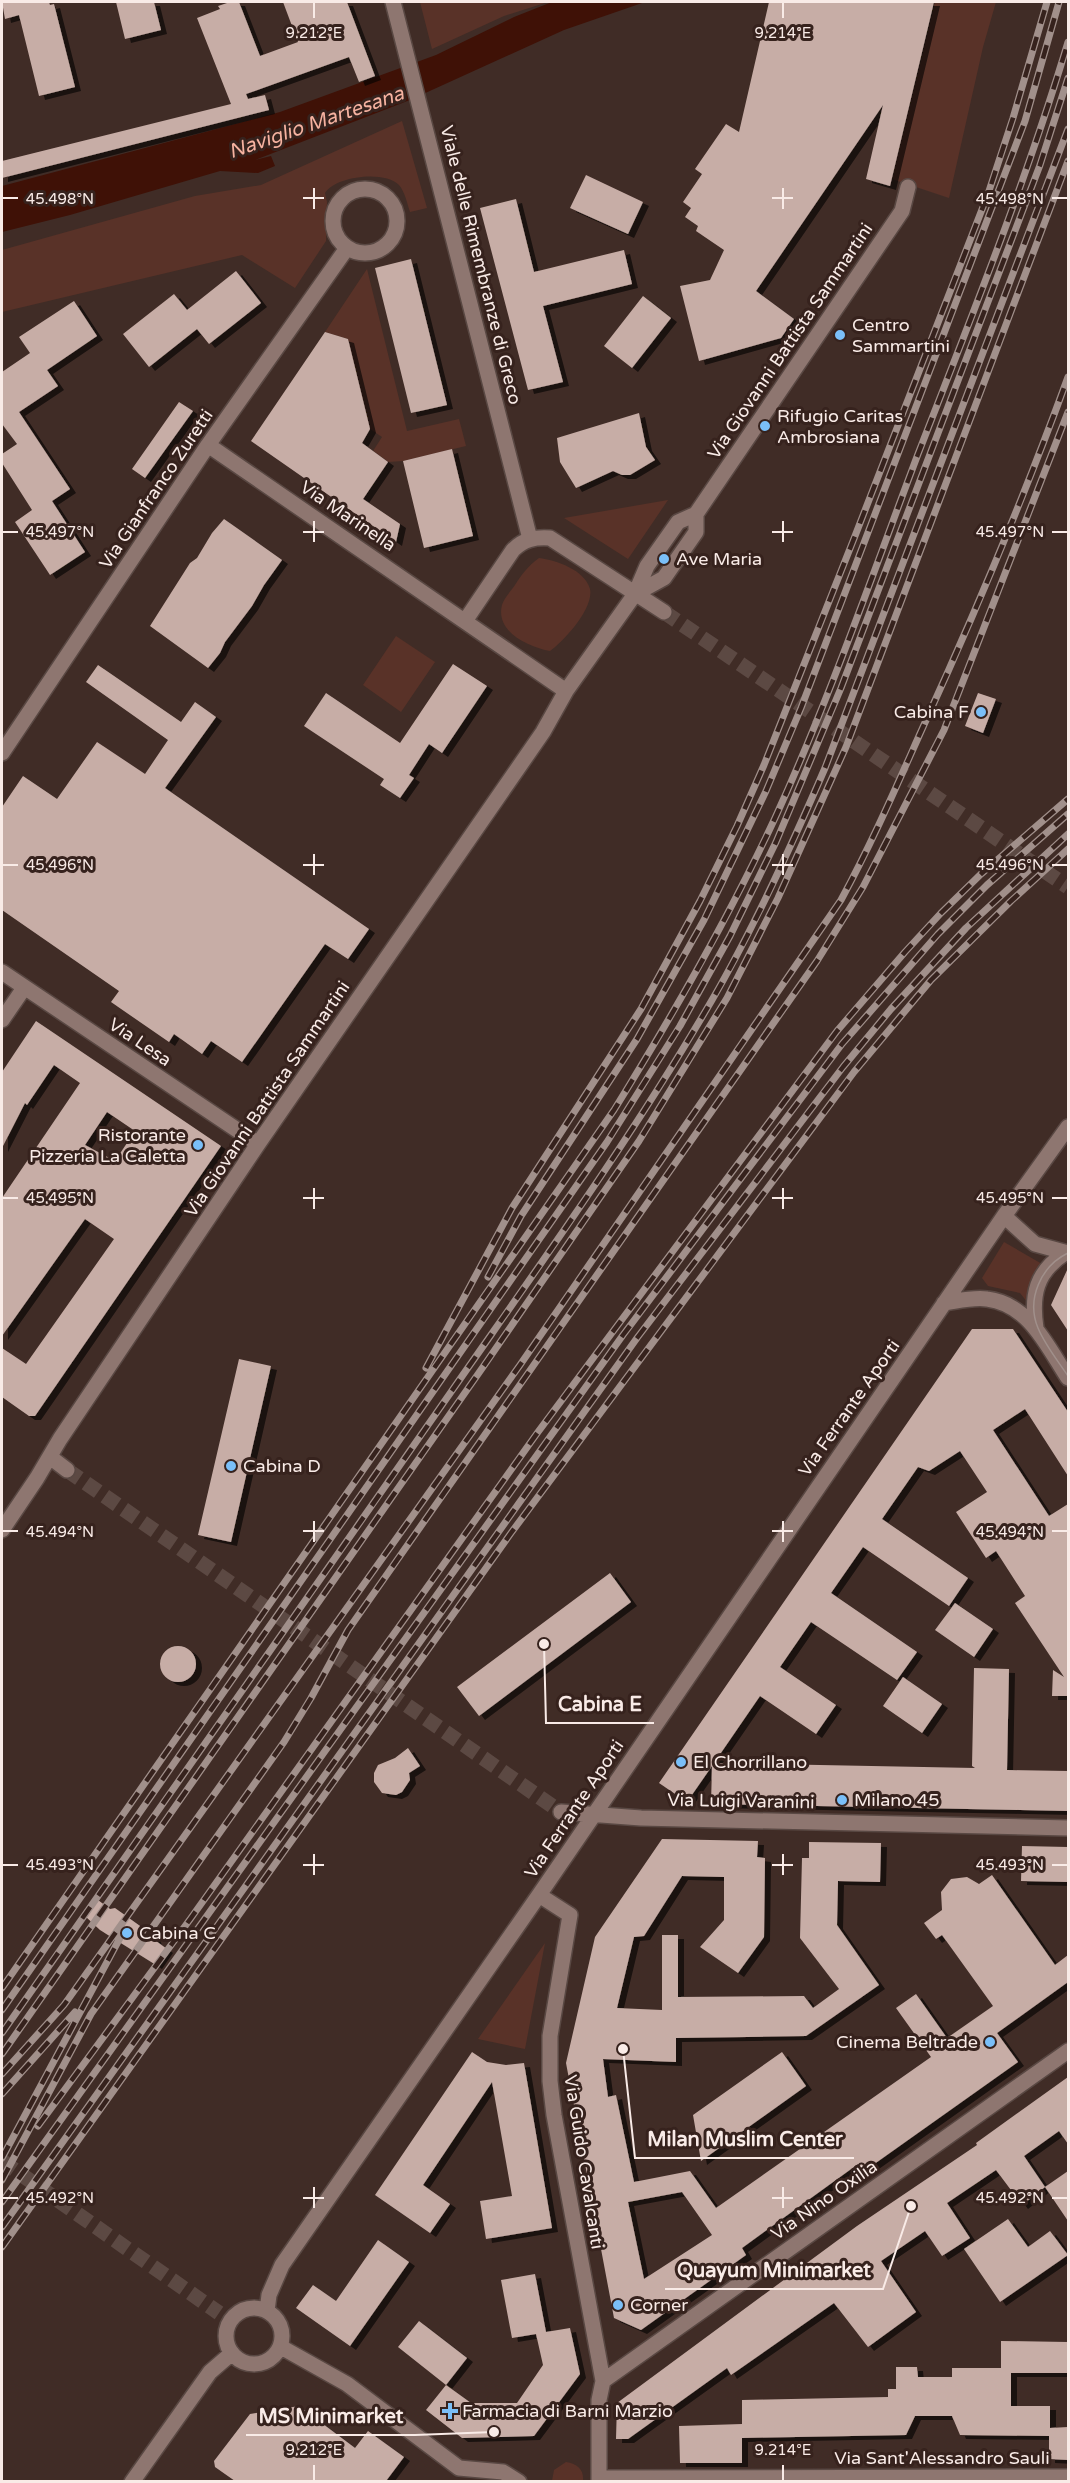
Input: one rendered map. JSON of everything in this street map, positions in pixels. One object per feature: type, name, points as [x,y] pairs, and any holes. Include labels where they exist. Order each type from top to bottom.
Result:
[{"type":"street","name":"Viale delle Rimembranze di Greco","points":[[393,2],[530,539]]},
{"type":"street","name":"Via Giovanni Battista Sammartini","points":[[2,1530],[60,1439],[258,1144],[543,732],[566,691],[635,594],[647,566],[678,522],[696,514],[902,211],[908,187]]},
{"type":"street","points":[[368,189],[389,199],[396,214],[397,227],[392,239],[383,248],[372,253],[359,253],[347,248],[338,240],[333,229],[333,216],[337,205],[345,196],[356,190],[368,189]]},
{"type":"street","name":"Via Gianfranco Zuretti","points":[[2,753],[208,445],[347,248]]},
{"type":"street","name":"Via Marinella","points":[[208,445],[566,691]]},
{"type":"street","points":[[465,621],[513,550],[521,542],[550,538],[664,612]]},
{"type":"street","name":"Via Lesa","points":[[2,972],[258,1144]]},
{"type":"street","points":[[2,1020],[24,988]]},
{"type":"street","name":"Via Ferrante Aporti","points":[[267,2311],[269,2295],[282,2265],[539,1895],[1004,1216],[1068,1127]]},
{"type":"street","points":[[1004,1216],[1035,1244],[1067,1253]]},
{"type":"street","points":[[1036,1329],[1033,1299],[1038,1284],[1051,1263],[1067,1253]]},
{"type":"street","points":[[945,1303],[979,1299],[996,1301],[1019,1311],[1036,1329],[1068,1378]]},
{"type":"street","points":[[50,1457],[67,1470]]},
{"type":"street","name":"Via Luigi Varanini","points":[[561,1812],[650,1818],[1068,1828]]},
{"type":"street","name":"Via Guido Cavalcanti","points":[[539,1895],[570,1915],[550,2036],[551,2090],[603,2381]]},
{"type":"street","name":"Via Nino Oxilia","points":[[603,2381],[1068,2051]]},
{"type":"street","points":[[251,2308],[267,2311],[279,2322],[282,2330],[281,2347],[270,2360],[254,2364],[238,2359],[232,2353],[226,2337],[225,2316],[251,2308]]},
{"type":"street","points":[[281,2347],[346,2384],[459,2468],[503,2472],[519,2481]]},
{"type":"street","points":[[132,2481],[210,2372],[232,2353]]},
{"type":"street","points":[[599,2480],[598,2400],[603,2381]]},
{"type":"street","name":"Via Sant'Alessandro Sauli","points":[[599,2480],[1068,2477]]},
{"type":"shaded area","points":[[420,2],[548,2],[504,16],[432,49]]},
{"type":"shaded area","points":[[935,2],[996,2],[983,47],[949,198],[892,179]]},
{"type":"shaded area","points":[[402,121],[427,208],[410,212],[399,185],[383,178],[360,177],[339,182],[330,187],[325,193],[327,202],[326,241],[295,288],[242,255],[2,312],[2,250],[195,196],[261,185]]},
{"type":"shaded area","points":[[367,269],[407,431],[459,419],[466,446],[403,461],[388,462],[373,451],[382,437],[370,429],[348,339],[325,332]]},
{"type":"shaded area","points":[[668,500],[628,559],[564,518]]},
{"type":"shaded area","points":[[539,558],[553,561],[576,571],[587,582],[590,589],[590,597],[583,614],[563,640],[550,651],[533,646],[516,637],[504,623],[501,615],[506,597],[526,570]]},
{"type":"shaded area","points":[[396,636],[435,662],[401,712],[363,685]]},
{"type":"shaded area","points":[[1004,1242],[1042,1264],[1032,1278],[1028,1303],[1020,1293],[988,1286],[982,1278]]},
{"type":"shaded area","points":[[545,1943],[525,2049],[478,2039]]},
{"type":"shaded area","points":[[566,2462],[579,2468],[583,2481],[552,2481],[554,2470]]},
{"type":"water","name":"Naviglio Martesana","points":[[552,2],[645,2],[564,30],[410,100],[255,160],[271,156],[275,166],[258,173],[220,171],[70,215],[2,232],[2,186],[280,112],[436,55],[514,17]]},
{"type":"building","points":[[2,2],[49,2],[50,5],[54,4],[75,87],[39,96],[19,15],[5,19]]},
{"type":"building","points":[[116,2],[154,2],[161,30],[125,39]]},
{"type":"building","points":[[239,2],[260,56],[298,42],[283,2],[347,2],[375,76],[359,82],[349,57],[246,94],[248,99],[265,95],[269,110],[2,178],[2,161],[231,104],[197,18],[220,9],[218,6]]},
{"type":"building","points":[[769,2],[934,2],[890,186],[866,179],[883,105],[756,291],[794,319],[781,338],[699,361],[680,286],[710,280],[724,250],[696,231],[698,226],[685,217],[691,208],[683,202],[702,174],[695,169],[726,124],[739,132]]},
{"type":"building","points":[[586,175],[643,202],[628,234],[570,208]]},
{"type":"building","points":[[516,199],[534,272],[624,250],[632,284],[543,306],[563,382],[528,390],[480,208]]},
{"type":"building","points":[[411,259],[447,405],[411,413],[375,268]]},
{"type":"building","points":[[236,271],[261,303],[209,344],[197,329],[149,367],[123,334],[174,294],[187,310]]},
{"type":"building","points":[[643,296],[671,318],[632,368],[604,346]]},
{"type":"building","points":[[74,301],[97,336],[47,370],[58,386],[19,412],[70,489],[52,501],[85,552],[50,575],[15,522],[32,510],[2,463],[2,454],[17,444],[2,424],[2,372],[30,353],[19,337]]},
{"type":"building","points":[[325,332],[348,339],[370,429],[362,443],[388,462],[363,499],[400,524],[396,542],[251,441]]},
{"type":"building","points":[[179,402],[193,411],[145,478],[132,469]]},
{"type":"building","points":[[639,413],[646,447],[655,460],[630,475],[622,475],[613,471],[576,488],[560,462],[557,438]]},
{"type":"building","points":[[452,449],[473,536],[424,548],[403,461]]},
{"type":"building","points":[[224,519],[282,560],[208,668],[150,626],[190,563],[197,558],[212,533]]},
{"type":"building","points":[[453,664],[487,686],[442,753],[429,744],[409,775],[414,778],[400,798],[380,785],[384,779],[304,726],[326,693],[400,743]]},
{"type":"building","points":[[98,665],[181,722],[195,702],[216,717],[165,788],[369,929],[348,959],[325,944],[242,1062],[211,1041],[202,1054],[174,1034],[169,1042],[111,1002],[119,991],[2,910],[2,807],[23,776],[57,799],[97,742],[145,774],[168,740],[86,682]]},
{"type":"building","name":"Cabina F","points":[[978,693],[996,699],[983,733],[965,726]]},
{"type":"building","points":[[36,1021],[221,1146],[35,1416],[29,1416],[2,1397],[2,1348],[26,1364],[114,1239],[85,1219],[2,1336],[2,1198],[80,1083],[54,1065],[27,1105],[25,1103],[2,1148],[2,1072]],"holes":[[[107,1112],[135,1131],[115,1161],[85,1145]]]},
{"type":"building","points":[[1068,1268],[1068,1331],[1051,1305]]},
{"type":"building","points":[[972,1329],[1013,1329],[1068,1412],[1068,1476],[1025,1409],[993,1430],[1049,1516],[1068,1504],[1068,1696],[1052,1696],[1053,1670],[1064,1677],[1015,1603],[1025,1596],[996,1551],[986,1558],[956,1512],[987,1492],[960,1451],[929,1471],[918,1467],[882,1519],[968,1578],[949,1606],[863,1547],[831,1593],[917,1652],[897,1680],[811,1622],[780,1667],[836,1705],[816,1734],[760,1696],[714,1763],[975,1768],[972,1766],[974,1668],[1009,1669],[1007,1770],[1068,1771],[1068,1811],[711,1804],[712,1766],[687,1802],[659,1783]]},
{"type":"building","name":"Cabina D","points":[[239,1359],[271,1366],[231,1542],[198,1535]]},
{"type":"building","points":[[610,1573],[631,1602],[479,1716],[457,1687]]},
{"type":"building","points":[[955,1603],[993,1629],[974,1657],[935,1630]]},
{"type":"building","points":[[178,1646],[191,1651],[196,1664],[191,1677],[178,1682],[165,1677],[160,1664],[165,1651]]},
{"type":"building","points":[[903,1677],[942,1704],[922,1733],[883,1706]]},
{"type":"building","points":[[408,1748],[420,1766],[409,1773],[410,1780],[402,1792],[396,1795],[382,1793],[374,1782],[374,1773],[378,1765],[395,1758]]},
{"type":"building","points":[[662,1839],[758,1841],[757,1857],[765,1858],[764,1937],[738,1973],[700,1947],[724,1920],[724,1877],[682,1876],[644,1936],[634,1937],[617,2008],[662,2010],[662,1935],[678,1935],[678,1997],[804,1996],[813,2008],[839,1989],[800,1938],[802,1858],[809,1858],[809,1842],[881,1843],[880,1882],[838,1881],[837,1925],[879,1985],[806,2036],[676,2038],[676,2062],[603,2059],[608,2097],[616,2095],[634,2182],[690,2171],[716,2208],[931,2057],[896,2008],[916,1994],[947,2038],[993,2006],[942,1935],[936,1939],[924,1923],[942,1910],[941,1892],[951,1879],[967,1877],[979,1884],[992,1875],[1055,1965],[1068,1955],[1068,1982],[997,2033],[1018,2062],[863,2172],[858,2164],[742,2248],[746,2255],[641,2330],[614,2318],[566,2063],[595,1937]],"holes":[[[682,2192],[712,2235],[644,2279],[628,2202]]]},
{"type":"building","points":[[1022,1846],[1068,1847],[1068,1882],[1021,1881]]},
{"type":"building","name":"Cabina C","points":[[98,1900],[110,1909],[115,1908],[154,1936],[156,1941],[167,1949],[156,1965],[100,1930],[86,1917]]},
{"type":"building","points":[[472,2052],[487,2062],[506,2065],[524,2063],[552,2228],[486,2239],[480,2201],[512,2196],[492,2082],[423,2185],[450,2204],[430,2233],[375,2195]]},
{"type":"building","points":[[782,2052],[806,2086],[701,2161],[693,2115]]},
{"type":"building","points":[[1068,2077],[1068,2144],[1059,2131],[1024,2156],[1045,2187],[1022,2205],[996,2170],[947,2203],[970,2238],[942,2256],[925,2231],[881,2261],[916,2312],[868,2347],[834,2303],[731,2375],[727,2368],[628,2439],[616,2439],[617,2403],[857,2226],[977,2145],[976,2143]]},
{"type":"building","points":[[1068,2171],[1068,2221],[1045,2187]]},
{"type":"building","points":[[1008,2219],[1028,2247],[1050,2231],[1068,2255],[1000,2302],[964,2249]]},
{"type":"building","points":[[378,2240],[409,2262],[350,2346],[296,2308],[313,2285],[336,2301]]},
{"type":"building","points":[[535,2274],[546,2332],[570,2328],[580,2374],[534,2436],[462,2438],[426,2410],[446,2385],[471,2403],[517,2403],[543,2365],[536,2334],[512,2338],[501,2280]]},
{"type":"building","points":[[419,2321],[467,2358],[446,2385],[398,2347]]},
{"type":"building","points":[[1001,2341],[1068,2342],[1068,2373],[1011,2373],[1011,2406],[1050,2406],[1050,2428],[1068,2427],[1068,2460],[1049,2459],[1049,2436],[960,2435],[952,2416],[915,2416],[906,2435],[742,2438],[742,2463],[680,2463],[679,2426],[742,2424],[742,2400],[888,2397],[888,2389],[896,2389],[896,2367],[917,2367],[918,2377],[952,2377],[952,2368],[1001,2368]]},
{"type":"building","points":[[299,2406],[355,2448],[368,2431],[404,2457],[386,2481],[235,2481],[215,2467],[214,2461],[250,2414]]},
{"type":"tunnel","points":[[664,612],[1068,887]]},
{"type":"tunnel","points":[[67,1470],[561,1812]]},
{"type":"tunnel","points":[[2,2161],[219,2313]]},
{"type":"tram line","points":[[1068,1253],[1050,1266],[1043,1275],[1038,1284],[1034,1306],[1038,1328],[1068,1376]]},
{"type":"railway","points":[[426,1368],[512,1208],[641,1009],[700,901],[737,826],[764,765],[855,536],[988,194],[1047,2]]},
{"type":"railway","points":[[488,1277],[521,1216],[637,1039],[704,920],[766,791],[801,708],[1025,121],[1059,2]]},
{"type":"railway","points":[[2,1988],[614,1110],[699,966],[775,818],[832,683],[997,250],[1068,42]]},
{"type":"railway","points":[[2,2010],[607,1142],[680,1026],[730,936],[776,842],[841,688],[1040,165],[1068,78]]},
{"type":"railway","points":[[2,2033],[586,1199],[682,1051],[728,972],[772,886],[825,768],[1068,129]]},
{"type":"railway","points":[[2,2054],[639,1141],[727,998],[778,898],[846,747],[1068,161]]},
{"type":"railway","points":[[2,2074],[64,2005],[520,1365],[841,900],[884,814],[962,640],[1017,509],[1068,377]]},
{"type":"railway","points":[[2,2180],[91,2014],[284,1742],[348,1630],[817,961],[863,887],[944,730],[1068,412]]},
{"type":"railway","points":[[38,2126],[191,1918],[538,1432],[837,1031],[941,913],[981,874],[1068,799]]},
{"type":"railway","points":[[2,2202],[623,1335],[842,1044],[938,934],[987,885],[1068,814]]},
{"type":"railway","points":[[2,2227],[637,1338],[843,1067],[891,1009],[966,928],[1068,834]]},
{"type":"railway","points":[[2,2247],[511,1533],[854,1072],[931,980],[1011,901],[1068,849]]},
{"type":"railway","points":[[2,2158],[121,1936]]},
{"type":"railway","points":[[2,2094],[75,2012]]},
{"type":"place","name":"Centro Sammartini","points":[[840,335]]},
{"type":"place","name":"Rifugio Caritas Ambrosiana","points":[[765,426]]},
{"type":"place","name":"Ave Maria","points":[[664,559]]},
{"type":"place","name":"Cabina F","points":[[981,712]]},
{"type":"place","name":"Ristorante Pizzeria La Caletta","points":[[198,1145]]},
{"type":"place","name":"Cabina D","points":[[231,1466]]},
{"type":"place","name":"Cabina E","points":[[544,1644]]},
{"type":"place","name":"El Chorrillano","points":[[681,1762]]},
{"type":"place","name":"Milano 45","points":[[842,1800]]},
{"type":"place","name":"Cabina C","points":[[127,1933]]},
{"type":"place","name":"Cinema Beltrade","points":[[990,2042]]},
{"type":"place","name":"Milan Muslim Center","points":[[623,2049]]},
{"type":"place","name":"Quayum Minimarket","points":[[911,2206]]},
{"type":"place","name":"Corner","points":[[618,2305]]},
{"type":"place","name":"Farmacia di Barni Marzio","points":[[450,2411]]},
{"type":"place","name":"MS Minimarket","points":[[494,2432]]}]
